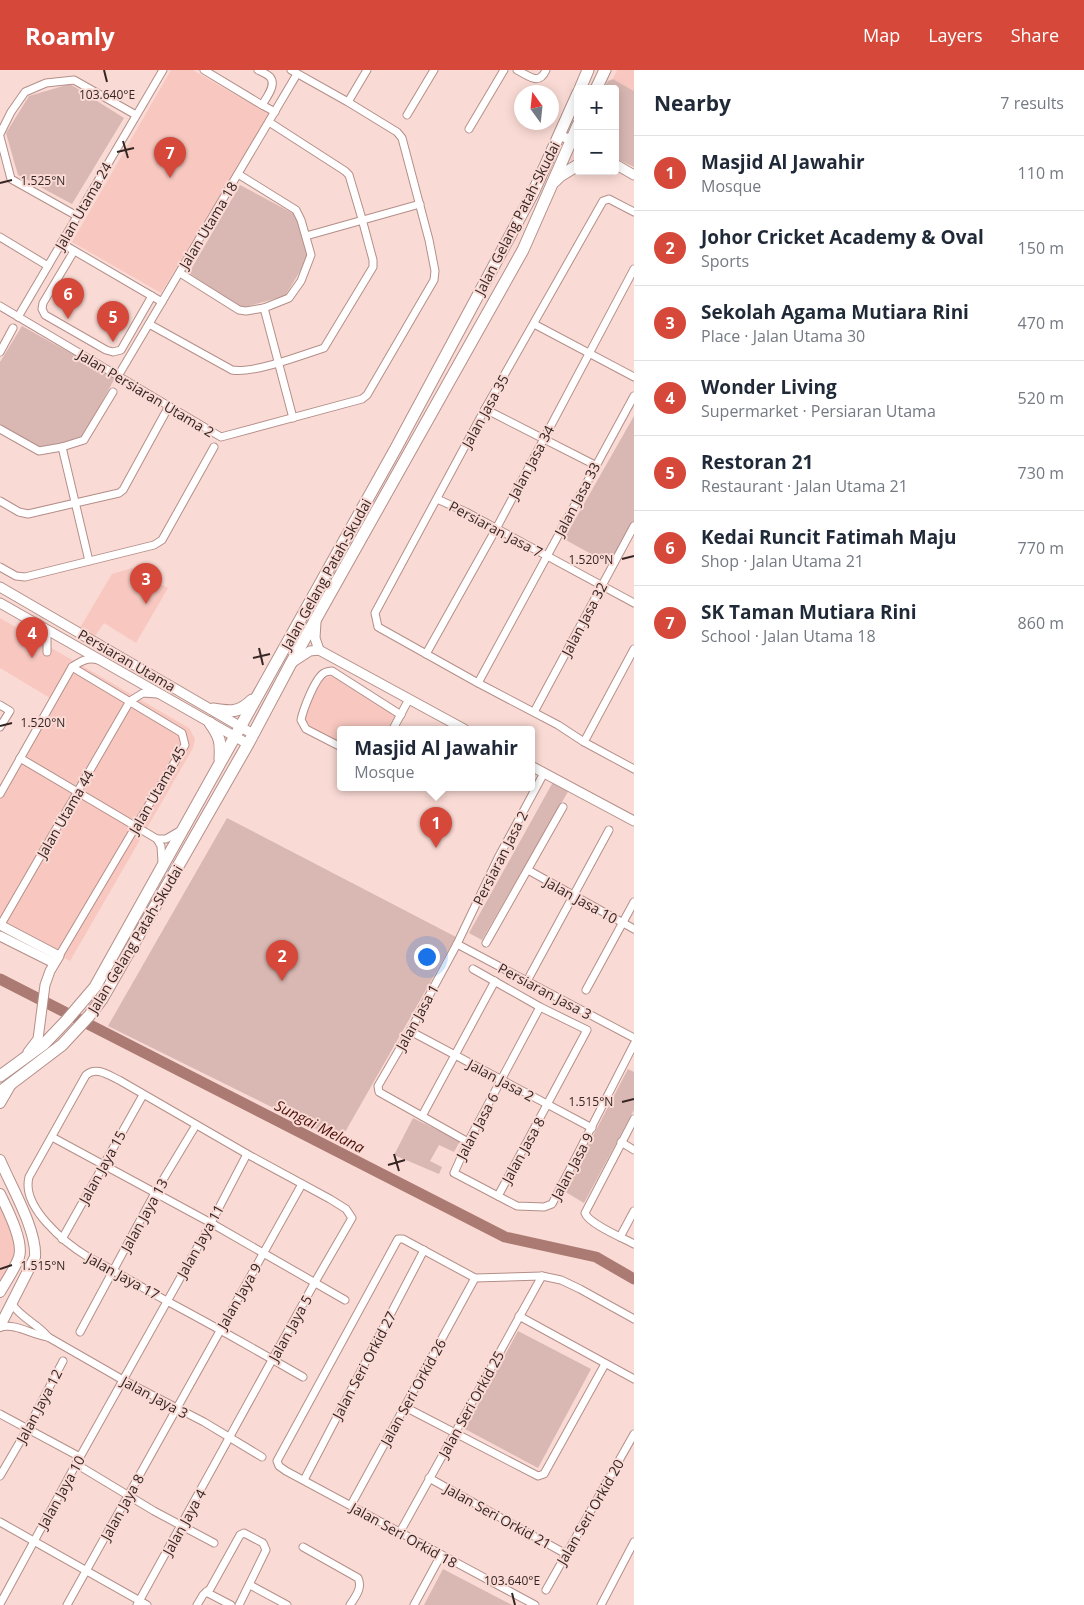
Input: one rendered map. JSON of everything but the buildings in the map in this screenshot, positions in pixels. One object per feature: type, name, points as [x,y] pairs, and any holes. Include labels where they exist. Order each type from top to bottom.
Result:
[{"type":"main road","points":[[582,85],[588,70]]},
{"type":"main road","points":[[598,85],[605,70]]},
{"type":"main road","name":"Jalan Gelang Patah-Skudai","points":[[0,1092],[62,1045],[102,999],[250,739],[523,250],[554,181],[569,140],[574,114]]},
{"type":"main road","name":"Jalan Gelang Patah-Skudai","points":[[0,1076],[44,1044],[95,987],[396,448],[533,193],[569,140]]},
{"type":"main road","points":[[554,181],[574,167]]},
{"type":"main road","points":[[480,290],[500,265],[504,264],[506,268],[505,274],[496,297]]},
{"type":"main road","points":[[213,709],[230,712],[242,709],[258,694]]},
{"type":"main road","points":[[210,723],[219,735],[220,763]]},
{"type":"main road","points":[[0,1103],[11,1084]]},
{"type":"main road","points":[[0,1160],[34,1240],[35,1252],[35,1258],[0,1327]]},
{"type":"main road","points":[[0,1194],[18,1239],[20,1250],[19,1257],[0,1292]]},
{"type":"main road","points":[[7,1210],[9,1206],[15,1203],[21,1206]]},
{"type":"street","name":"Jalan Utama 24","points":[[18,317],[163,70]]},
{"type":"street","points":[[204,70],[275,112]]},
{"type":"street","points":[[258,70],[270,77],[272,81],[272,88],[262,105]]},
{"type":"street","points":[[348,102],[367,70]]},
{"type":"street","points":[[407,115],[434,70]]},
{"type":"street","points":[[469,129],[504,70]]},
{"type":"street","points":[[518,70],[534,79],[544,77],[546,70]]},
{"type":"street","name":"Jalan Persiaran Utama 2","points":[[0,306],[221,437],[362,399],[367,394],[434,280],[435,271],[420,204],[402,138],[397,132],[348,102],[294,72]]},
{"type":"street","name":"Jalan Utama 18","points":[[118,376],[275,112],[294,72]]},
{"type":"street","points":[[77,216],[11,179],[0,136],[11,112],[24,92],[46,84],[69,79],[136,115]]},
{"type":"street","points":[[149,324],[232,370],[239,371],[279,363],[324,348],[373,267],[373,260],[349,175],[269,122]]},
{"type":"street","points":[[619,166],[634,174]]},
{"type":"street","points":[[180,273],[239,310],[246,311],[264,308],[289,298],[301,281],[311,255],[302,220],[296,210],[238,174]]},
{"type":"street","name":"Jalan Jasa 35","points":[[426,654],[378,627],[375,614],[485,408],[603,201],[609,199],[634,212]]},
{"type":"street","points":[[306,236],[420,204]]},
{"type":"street","points":[[0,237],[48,266]]},
{"type":"street","points":[[61,243],[162,302]]},
{"type":"street","points":[[74,251],[43,303],[42,309],[52,319],[106,350],[113,352],[121,350],[152,296]]},
{"type":"street","name":"Jalan Jasa 34","points":[[426,654],[544,440],[634,269]]},
{"type":"street","points":[[264,308],[293,418]]},
{"type":"street","points":[[534,324],[634,377]]},
{"type":"street","points":[[0,352],[13,328]]},
{"type":"street","points":[[0,429],[36,450],[62,447],[84,440],[113,392]]},
{"type":"street","name":"Jalan Jasa 33","points":[[478,683],[634,396]]},
{"type":"street","points":[[0,500],[19,512],[28,514],[118,493],[123,490],[169,406]]},
{"type":"street","points":[[485,408],[595,465]]},
{"type":"street","points":[[62,447],[89,561]]},
{"type":"street","points":[[0,567],[16,576],[25,577],[154,545],[162,540],[214,447]]},
{"type":"street","name":"Persiaran Jasa 7","points":[[437,499],[496,528],[634,603]]},
{"type":"street","name":"Jalan Jasa 32","points":[[534,712],[634,526]]},
{"type":"street","name":"Persiaran Utama","points":[[0,586],[213,709],[240,726],[250,739]]},
{"type":"street","name":"Persiaran Utama","points":[[0,603],[210,723],[234,736],[250,739]]},
{"type":"street","points":[[317,617],[315,638],[319,650]]},
{"type":"street","points":[[36,624],[47,637],[47,652]]},
{"type":"street","points":[[584,742],[634,649]]},
{"type":"street","points":[[290,665],[310,651],[319,650],[458,726]]},
{"type":"street","points":[[426,654],[558,725],[584,742],[634,769]]},
{"type":"street","points":[[0,794],[72,667],[82,660],[94,658],[103,661]]},
{"type":"street","name":"Jalan Utama 45","points":[[57,960],[185,745],[182,732],[72,667]]},
{"type":"street","points":[[337,746],[306,729],[300,720],[304,707],[324,672],[332,671],[401,715]]},
{"type":"street","points":[[130,701],[143,693],[149,692],[162,695]]},
{"type":"street","points":[[395,726],[409,699]]},
{"type":"street","name":"Jalan Utama 44","points":[[0,926],[130,701]]},
{"type":"street","points":[[0,705],[10,711],[0,727]]},
{"type":"street","points":[[20,758],[157,839],[161,846],[162,866]]},
{"type":"street","points":[[535,768],[634,821]]},
{"type":"street","name":"Persiaran Jasa 2","points":[[535,790],[544,773]]},
{"type":"street","name":"Persiaran Jasa 2","points":[[457,944],[498,858],[534,791]]},
{"type":"street","points":[[486,943],[563,807]]},
{"type":"street","points":[[157,839],[166,839],[183,828]]},
{"type":"street","points":[[527,981],[610,830]]},
{"type":"street","name":"Jalan Jasa 10","points":[[528,870],[634,929]]},
{"type":"street","points":[[586,990],[634,902]]},
{"type":"street","points":[[0,926],[57,960]]},
{"type":"street","points":[[0,936],[57,960]]},
{"type":"street","name":"Persiaran Jasa 3","points":[[457,944],[634,1038]]},
{"type":"street","name":"Jalan Jasa 1","points":[[422,1116],[377,1090],[457,944]]},
{"type":"street","points":[[16,1064],[38,1039],[45,985],[50,971],[57,960]]},
{"type":"street","points":[[473,969],[540,1006]]},
{"type":"street","points":[[468,1142],[422,1116],[495,981]]},
{"type":"street","name":"Jalan Jasa 8","points":[[498,1196],[587,1030],[540,1006]]},
{"type":"street","name":"Jalan Jasa 6","points":[[498,1196],[454,1173],[468,1142],[540,1006]]},
{"type":"street","name":"Jalan Jasa 2","points":[[410,1031],[592,1128]]},
{"type":"street","name":"Jalan Jasa 9","points":[[498,1196],[517,1206],[548,1206],[552,1204],[634,1044]]},
{"type":"street","name":"Jalan Jaya 17","points":[[143,1095],[99,1071],[90,1072],[86,1075],[29,1177],[27,1182],[30,1196],[41,1215],[62,1238],[88,1257],[304,1377]]},
{"type":"street","points":[[143,1095],[302,1184]]},
{"type":"street","name":"Jalan Jaya 15","points":[[62,1238],[102,1164],[143,1095]]},
{"type":"street","points":[[634,1119],[585,1213],[586,1217],[634,1244]]},
{"type":"street","name":"Jalan Jaya 13","points":[[80,1332],[155,1193],[196,1125]]},
{"type":"street","points":[[52,1137],[211,1223],[345,1300]]},
{"type":"street","points":[[621,1142],[634,1150]]},
{"type":"street","name":"Jalan Jaya 11","points":[[123,1380],[166,1300],[211,1223],[247,1154]]},
{"type":"street","name":"Jalan Jaya 5","points":[[230,1438],[352,1218],[344,1207],[302,1184]]},
{"type":"street","name":"Jalan Jaya 9","points":[[176,1409],[302,1184]]},
{"type":"street","points":[[620,1237],[634,1211]]},
{"type":"street","name":"Jalan Seri Orkid 18","points":[[424,1250],[403,1239],[398,1239],[277,1461],[279,1466],[286,1471],[535,1605]]},
{"type":"street","points":[[424,1250],[475,1278],[542,1276],[561,1280],[634,1319]]},
{"type":"street","name":"Jalan Seri Orkid 27","points":[[304,1480],[424,1250]]},
{"type":"street","name":"Jalan Seri Orkid 25","points":[[400,1532],[542,1276]]},
{"type":"street","name":"Jalan Seri Orkid 26","points":[[351,1505],[475,1278]]},
{"type":"street","points":[[12,1304],[20,1314],[43,1330],[48,1337]]},
{"type":"street","points":[[519,1316],[634,1379]]},
{"type":"street","points":[[0,1327],[12,1325],[38,1336],[48,1337]]},
{"type":"street","name":"Jalan Jaya 3","points":[[48,1337],[262,1457]]},
{"type":"street","name":"Jalan Jaya 12","points":[[0,1476],[63,1361]]},
{"type":"street","points":[[405,1406],[541,1476],[567,1435],[605,1364]]},
{"type":"street","name":"Jalan Jaya 10","points":[[0,1604],[33,1540],[123,1380]]},
{"type":"street","name":"Jalan Jaya 8","points":[[67,1605],[176,1409]]},
{"type":"street","points":[[0,1414],[80,1457]]},
{"type":"street","name":"Jalan Seri Orkid 20","points":[[546,1590],[634,1434]]},
{"type":"street","name":"Jalan Jaya 4","points":[[139,1603],[230,1438]]},
{"type":"street","points":[[76,1464],[214,1543]]},
{"type":"street","name":"Jalan Seri Orkid 21","points":[[429,1478],[566,1554]]},
{"type":"street","points":[[0,1522],[87,1570],[139,1603],[147,1605]]},
{"type":"street","points":[[197,1605],[210,1589],[244,1533],[263,1543],[266,1550],[239,1605]]},
{"type":"street","points":[[600,1605],[634,1542]]},
{"type":"street","points":[[303,1548],[358,1578],[359,1590],[350,1605]]},
{"type":"street","points":[[414,1605],[441,1555]]},
{"type":"street","points":[[250,1585],[287,1605]]},
{"type":"street","points":[[206,1592],[231,1605]]},
{"type":"shaded area","points":[[171,70],[193,70],[270,115],[161,293],[72,242]]},
{"type":"shaded area","points":[[617,70],[634,70],[634,91],[613,79]]},
{"type":"shaded area","points":[[613,79],[634,91],[634,167],[619,160],[619,85],[606,85],[608,81]]},
{"type":"shaded area","points":[[70,84],[124,118],[72,204],[18,175],[6,133],[29,96]]},
{"type":"shaded area","points":[[240,185],[296,215],[308,258],[285,296],[241,308],[189,273]]},
{"type":"shaded area","points":[[22,326],[115,378],[82,438],[39,448],[0,426],[0,362]]},
{"type":"shaded area","points":[[634,416],[634,525],[611,565],[564,539]]},
{"type":"shaded area","points":[[132,568],[168,588],[136,643],[104,623],[95,636],[80,628],[112,574]]},
{"type":"shaded area","points":[[0,618],[189,728],[195,739],[193,748],[70,961],[0,921],[0,785],[50,698],[0,668]]},
{"type":"shaded area","points":[[332,676],[396,712],[399,718],[394,726],[337,726],[337,743],[306,727],[302,718],[323,679]]},
{"type":"shaded area","points":[[553,782],[569,790],[482,940],[469,933]]},
{"type":"shaded area","points":[[227,818],[456,937],[340,1141],[108,1026]]},
{"type":"shaded area","points":[[628,1069],[634,1072],[634,1110],[584,1203],[564,1191]]},
{"type":"shaded area","points":[[413,1118],[460,1141],[454,1152],[439,1145],[430,1161],[442,1167],[439,1174],[394,1155]]},
{"type":"shaded area","points":[[0,1191],[20,1248],[0,1289]]},
{"type":"shaded area","points":[[518,1331],[591,1369],[538,1468],[465,1429]]},
{"type":"shaded area","points":[[443,1569],[512,1605],[424,1605]]},
{"type":"waterway","name":"Sungai Melana","points":[[0,979],[505,1237],[596,1257],[634,1279]]},
{"type":"place","name":"SK Taman Mutiara Rini","points":[[170,178]]},
{"type":"place","name":"Kedai Runcit Fatimah Maju","points":[[68,319]]},
{"type":"place","name":"Restoran 21","points":[[113,342]]},
{"type":"place","name":"Sekolah Agama Mutiara Rini","points":[[146,604]]},
{"type":"place","name":"Wonder Living","points":[[32,658]]},
{"type":"place","name":"Masjid Al Jawahir","points":[[436,848]]},
{"type":"place","name":"Johor Cricket Academy & Oval","points":[[282,981]]}]
